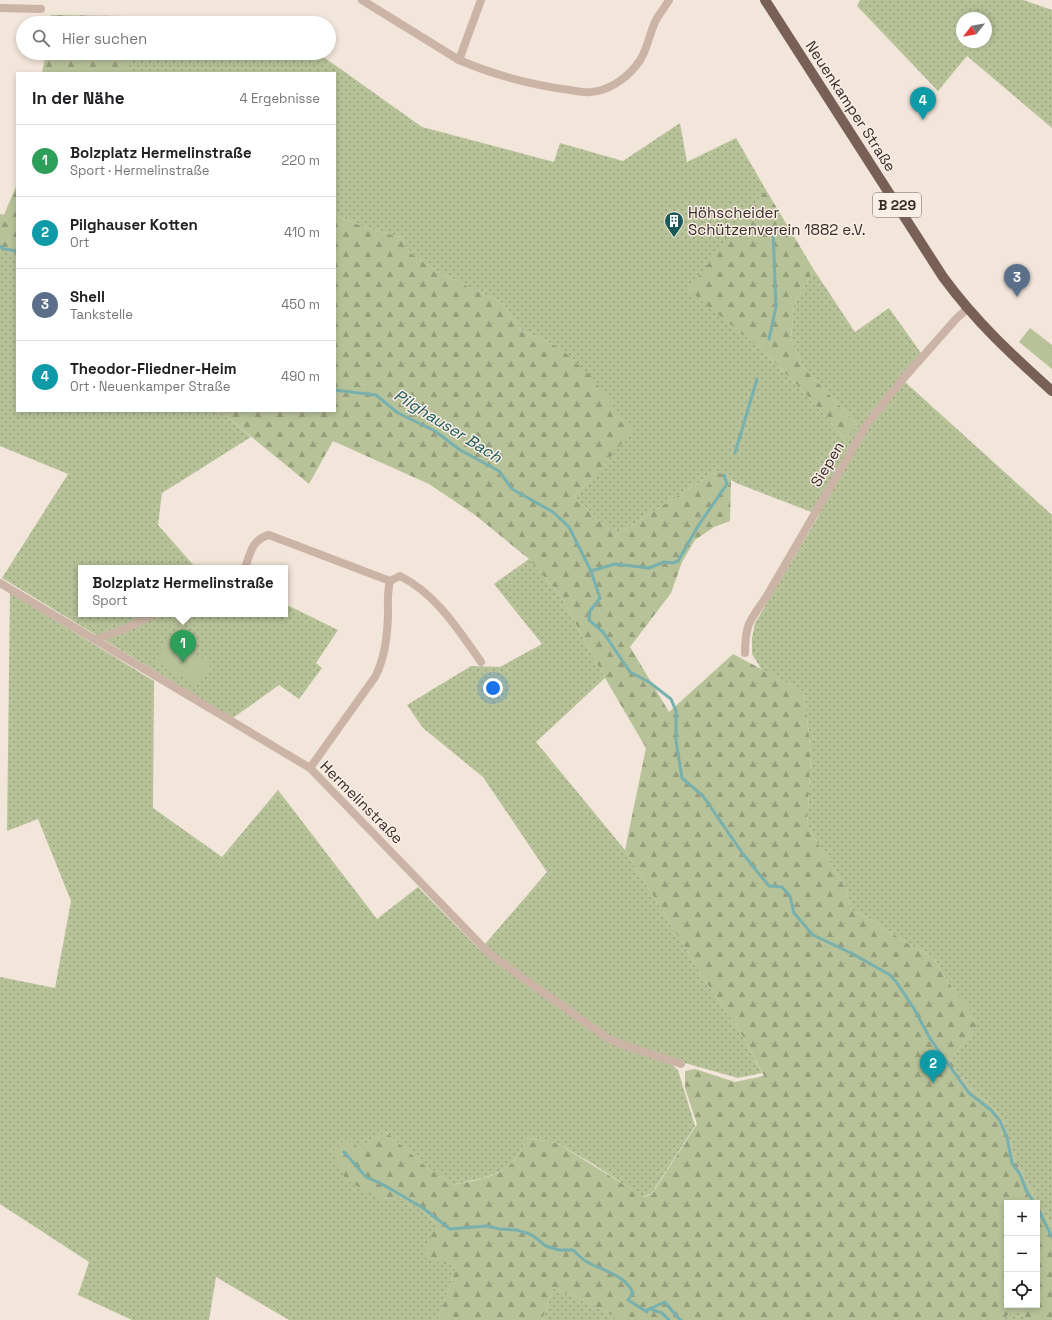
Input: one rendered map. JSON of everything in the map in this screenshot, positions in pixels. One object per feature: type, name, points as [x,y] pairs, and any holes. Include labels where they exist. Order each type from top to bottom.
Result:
[{"type":"main road","name":"Neuenkamper Straße","points":[[765,0],[943,277],[967,309],[1007,351],[1052,391]]},
{"type":"street","points":[[362,0],[459,60],[474,67],[503,76],[561,89],[591,92],[601,90],[624,78],[636,66],[645,50],[656,21],[669,0]]},
{"type":"street","points":[[459,60],[481,0]]},
{"type":"street","points":[[0,8],[41,9]]},
{"type":"street","name":"Siepen","points":[[745,654],[746,636],[750,620],[765,599],[867,424],[902,380],[956,319],[967,309]]},
{"type":"street","points":[[246,565],[257,540],[268,534],[390,581],[400,576],[421,588],[443,610],[481,662]]},
{"type":"street","points":[[310,768],[375,677],[381,666],[387,640],[387,599],[390,581]]},
{"type":"street","name":"Hermelinstraße","points":[[0,583],[310,768],[483,947],[496,958],[609,1039],[681,1064]]},
{"type":"street","points":[[96,639],[116,633],[147,617]]},
{"type":"green space","points":[[860,0],[1023,0],[1052,10],[1052,128],[967,56],[938,91],[857,6]]},
{"type":"green space","points":[[51,15],[129,16],[51,16]]},
{"type":"green space","points":[[45,60],[128,60],[128,72],[42,72]]},
{"type":"green space","points":[[128,60],[328,60],[422,127],[554,162],[560,143],[623,161],[680,123],[687,162],[736,138],[766,190],[689,290],[761,349],[805,393],[845,439],[858,425],[804,368],[791,339],[794,304],[814,270],[855,332],[889,308],[921,353],[905,382],[1052,515],[1052,1227],[1040,1205],[1040,1200],[1037,1200],[1015,1160],[1001,1117],[987,1102],[968,1087],[950,1060],[976,1027],[952,986],[943,975],[933,957],[907,943],[867,917],[851,910],[846,889],[807,826],[811,753],[804,692],[762,670],[752,654],[752,638],[755,623],[819,515],[736,483],[717,471],[616,535],[573,496],[593,478],[559,347],[521,330],[502,303],[436,271],[409,252],[400,237],[366,228],[336,215],[336,72],[128,72]]},
{"type":"green space","points":[[16,186],[16,255],[0,246],[0,214],[4,215]]},
{"type":"green space","points":[[766,190],[814,270],[794,304],[791,339],[804,368],[858,425],[845,439],[805,393],[761,349],[688,290]]},
{"type":"green space","points":[[336,215],[366,228],[400,237],[409,252],[436,271],[502,303],[521,330],[559,347],[591,376],[632,431],[593,478],[573,496],[616,535],[717,471],[731,480],[730,521],[714,527],[695,540],[682,562],[671,593],[630,647],[669,712],[733,654],[804,692],[811,753],[807,826],[846,889],[851,910],[867,917],[907,943],[933,957],[943,975],[971,1011],[976,1021],[976,1027],[950,1060],[968,1087],[987,1102],[1001,1117],[1015,1160],[1037,1200],[1004,1200],[1004,1308],[1040,1308],[1040,1205],[1052,1227],[1052,1320],[1028,1320],[1017,1309],[1001,1320],[620,1320],[605,1311],[554,1287],[542,1320],[438,1320],[456,1267],[423,1257],[436,1224],[410,1197],[380,1199],[345,1179],[333,1151],[346,1138],[359,1148],[386,1132],[431,1171],[440,1174],[453,1185],[482,1178],[503,1170],[515,1160],[528,1138],[557,1143],[644,1197],[652,1194],[697,1124],[685,1088],[685,1071],[695,1069],[735,1082],[764,1076],[740,1031],[712,991],[625,850],[646,748],[605,678],[560,595],[529,559],[475,515],[429,484],[333,441],[309,484],[221,412],[336,412]]},
{"type":"green space","points":[[0,246],[16,255],[16,412],[221,412],[251,437],[162,493],[158,525],[193,565],[78,565],[78,617],[288,617],[288,605],[338,630],[316,663],[322,668],[299,699],[279,685],[233,718],[2,578],[68,474],[0,446]]},
{"type":"green space","points":[[1030,328],[1052,345],[1052,369],[1019,342]]},
{"type":"green space","points":[[529,559],[560,595],[605,678],[536,742],[625,850],[712,991],[740,1031],[762,1073],[738,1078],[674,1060],[672,1065],[678,1070],[695,1126],[652,1193],[643,1197],[593,1164],[557,1143],[528,1138],[515,1160],[503,1170],[489,1176],[453,1185],[440,1175],[431,1171],[386,1132],[359,1148],[346,1139],[380,1199],[410,1197],[436,1224],[456,1267],[438,1320],[289,1320],[216,1277],[209,1320],[132,1320],[78,1295],[89,1262],[0,1204],[0,977],[55,988],[71,901],[38,819],[7,831],[10,593],[154,681],[153,808],[222,857],[278,790],[377,919],[418,887],[480,950],[547,872],[483,777],[423,728],[407,705],[471,666],[500,667],[542,644],[494,584]]},
{"type":"green space","points":[[170,638],[211,664],[197,686],[155,661]]},
{"type":"green space","points":[[554,1287],[605,1311],[620,1320],[542,1320]]},
{"type":"green space","points":[[1017,1309],[1028,1320],[1001,1320]]},
{"type":"waterway","points":[[769,339],[776,307],[773,230]]},
{"type":"waterway","name":"Pilghauser Bach","points":[[0,246],[4,249],[16,251]]},
{"type":"waterway","points":[[735,453],[757,379]]},
{"type":"waterway","name":"Pilghauser Bach","points":[[336,390],[376,395],[398,413],[435,431],[460,450],[499,471],[512,489],[553,512],[569,527],[591,571],[600,598],[590,611],[589,620],[603,632],[630,672],[649,682],[671,699],[676,711],[676,741],[682,778],[703,796],[743,854],[769,886],[782,887],[790,896],[794,913],[813,935],[853,954],[890,975],[897,983],[913,1007],[931,1040],[969,1093],[991,1110],[1000,1121],[1007,1137],[1012,1163],[1020,1174],[1026,1190],[1032,1200]]},
{"type":"waterway","points":[[591,571],[615,564],[649,568],[664,562],[673,563],[678,561],[698,526],[727,484],[724,475]]},
{"type":"waterway","points":[[344,1152],[366,1177],[382,1184],[423,1208],[450,1229],[486,1226],[517,1230],[532,1235],[546,1246],[559,1250],[573,1250],[587,1262],[619,1277],[625,1282],[633,1293],[628,1300],[647,1312],[647,1310],[665,1302],[681,1320]]},
{"type":"waterway","name":"Pilghauser Bach","points":[[1040,1213],[1052,1237]]},
{"type":"waterway","points":[[650,1309],[662,1313],[669,1320]]},
{"type":"place","name":"Theodor-Fliedner-Heim","points":[[923,120]]},
{"type":"place","name":"Höhscheider Schützenverein 1882 e.V.","points":[[674,238]]},
{"type":"place","name":"Shell","points":[[1017,297]]},
{"type":"place","name":"Bolzplatz Hermelinstraße","points":[[183,663]]},
{"type":"place","name":"Pilghauser Kotten","points":[[933,1083]]}]
